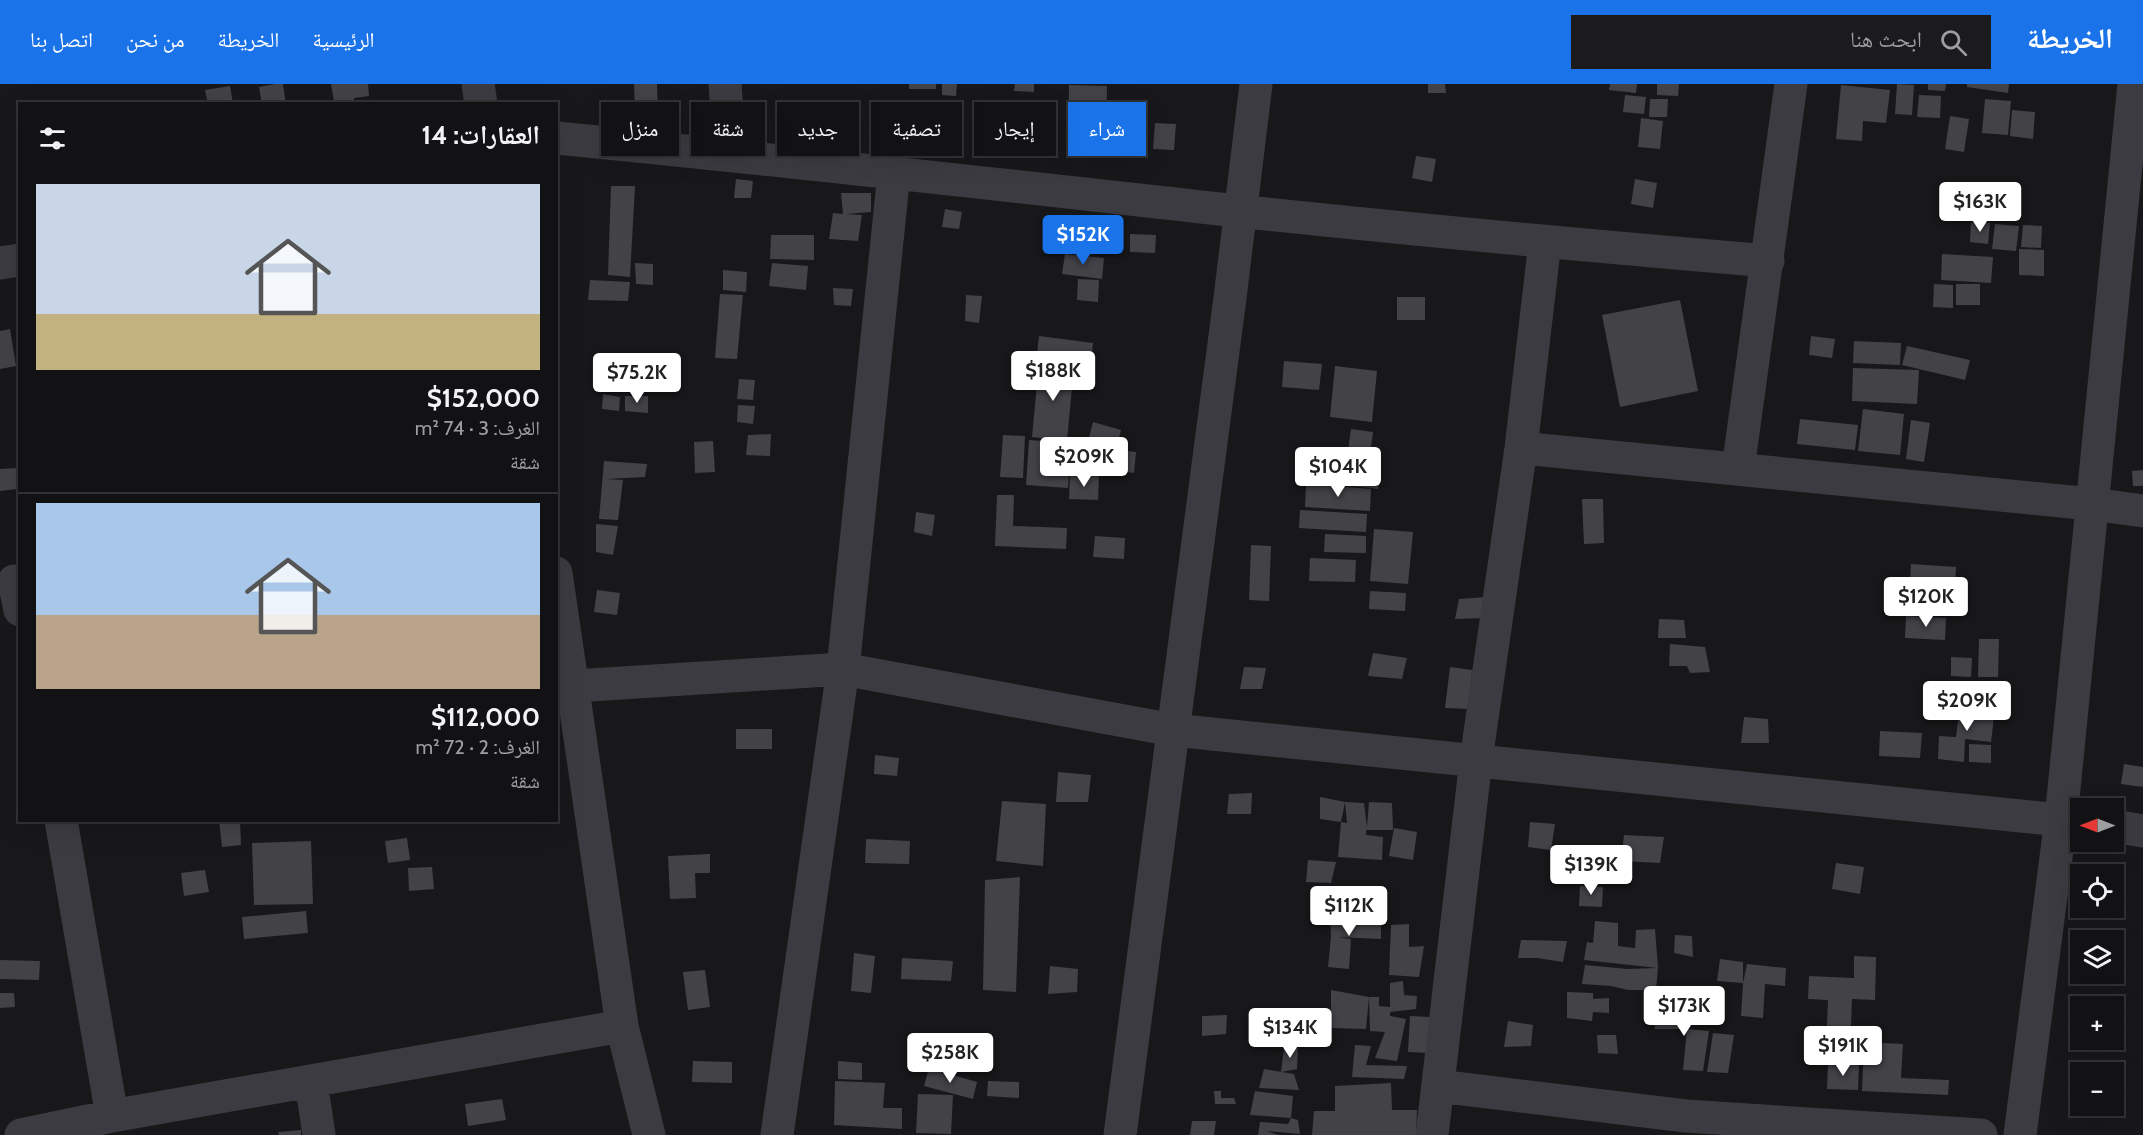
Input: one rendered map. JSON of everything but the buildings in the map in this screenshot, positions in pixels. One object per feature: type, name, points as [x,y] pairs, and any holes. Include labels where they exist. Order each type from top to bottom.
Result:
[{"type":"street","points":[[478,84],[481,102]]},
{"type":"street","points":[[725,84],[726,102]]},
{"type":"street","points":[[1120,1135],[1256,84]]},
{"type":"street","points":[[1738,469],[1791,84]]},
{"type":"street","points":[[2072,798],[2092,504],[2134,84]]},
{"type":"street","points":[[558,138],[691,150]]},
{"type":"street","points":[[747,156],[1241,211],[1545,242],[1768,261]]},
{"type":"street","points":[[777,1135],[843,669],[894,173]]},
{"type":"street","points":[[1432,1135],[1476,760],[1521,448],[1545,242]]},
{"type":"street","points":[[0,263],[18,260]]},
{"type":"street","points":[[1521,448],[2092,504],[2143,511]]},
{"type":"street","points":[[558,598],[565,687],[622,1026],[649,1135]]},
{"type":"street","points":[[565,687],[843,669],[1173,730],[2070,820]]},
{"type":"street","points":[[61,822],[112,1116]]},
{"type":"street","points":[[2020,1135],[2070,826]]},
{"type":"street","points":[[2124,828],[2143,831]]},
{"type":"street","points":[[21,1135],[112,1116],[622,1026]]},
{"type":"street","points":[[311,1081],[319,1135]]},
{"type":"street","points":[[1438,1086],[1685,1126],[1981,1135]]}]
